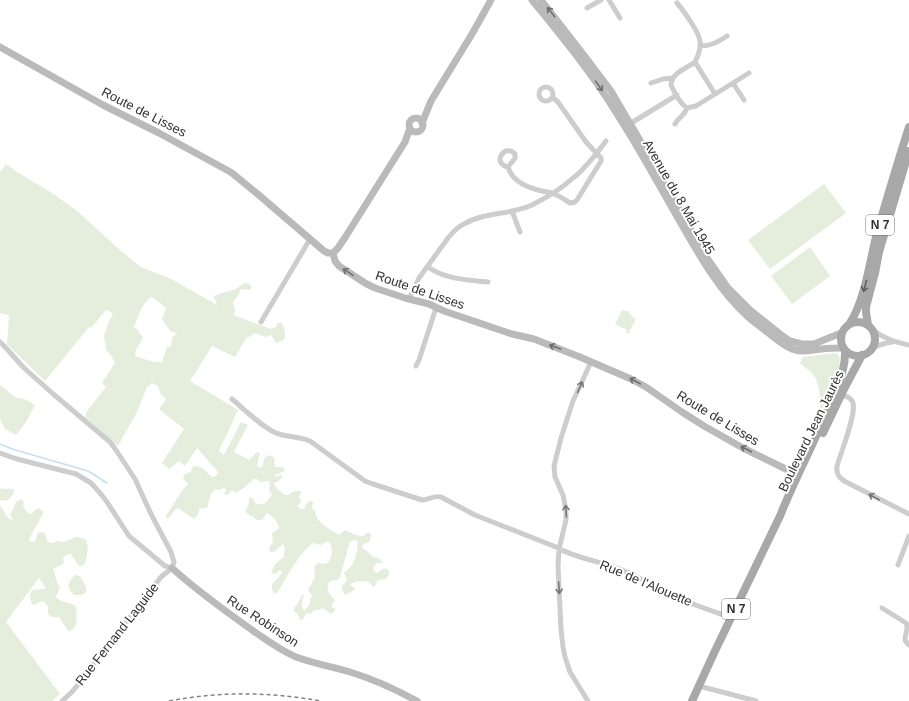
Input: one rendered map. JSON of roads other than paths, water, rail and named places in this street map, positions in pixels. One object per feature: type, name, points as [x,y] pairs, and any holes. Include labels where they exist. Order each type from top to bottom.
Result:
[{"type":"main road","name":"N 7","points":[[850,323],[854,318],[863,291],[878,230],[909,127]]},
{"type":"main road","name":"N 7","points":[[871,328],[866,307],[879,252],[909,151]]},
{"type":"main road","points":[[858,321],[865,323],[871,328],[875,335],[872,349],[866,354],[859,356],[851,355],[844,350],[840,341],[841,333],[850,323],[858,321]]},
{"type":"main road","name":"Boulevard Jean Jaurès","points":[[692,701],[817,435],[841,379],[845,366],[844,350]]},
{"type":"main road","name":"Boulevard Jean Jaurès","points":[[780,516],[791,501],[862,355]]},
{"type":"street","points":[[333,253],[346,236],[405,142],[411,138],[413,130],[410,123],[412,120],[416,119],[431,101],[491,0]]},
{"type":"street","name":"Avenue du 8 Mai 1945","points":[[532,0],[581,61],[628,125],[706,258],[740,300],[786,339],[796,343],[814,344],[841,333]]},
{"type":"street","name":"Avenue du 8 Mai 1945","points":[[541,0],[611,91],[702,261],[736,305],[756,323],[793,349],[801,351],[827,348],[844,350]]},
{"type":"street","points":[[587,8],[601,0]]},
{"type":"street","points":[[609,0],[620,18]]},
{"type":"street","points":[[677,3],[682,8],[700,41],[695,62],[672,78],[671,85],[680,102],[687,108]]},
{"type":"street","points":[[700,46],[707,46],[716,43],[727,36]]},
{"type":"street","name":"Route de Lisses","points":[[0,47],[102,105],[154,130],[225,169],[244,183],[324,251],[333,253],[338,266],[364,283],[409,300],[423,303],[512,334],[534,339],[631,379],[682,412],[743,448],[798,475]]},
{"type":"street","points":[[695,62],[715,94]]},
{"type":"street","points":[[687,108],[696,106],[749,73]]},
{"type":"street","points":[[651,83],[672,78]]},
{"type":"street","points":[[733,83],[744,100]]},
{"type":"street","points":[[628,125],[677,95]]},
{"type":"street","points":[[508,167],[510,173],[519,182],[540,191],[552,193],[570,203],[575,202],[601,161],[601,158],[586,142],[564,109],[552,97]]},
{"type":"street","points":[[413,130],[418,132],[421,130],[422,123],[431,101]]},
{"type":"street","points":[[675,124],[686,113],[687,108]]},
{"type":"street","points":[[416,119],[420,120],[422,123]]},
{"type":"street","points":[[409,300],[419,278],[448,238],[462,224],[482,217],[512,211],[532,204],[552,193],[574,178],[606,142]]},
{"type":"street","points":[[512,211],[520,232]]},
{"type":"street","points":[[261,322],[310,239]]},
{"type":"street","points":[[428,267],[435,272],[442,274],[469,280],[488,282]]},
{"type":"street","points":[[416,366],[436,308]]},
{"type":"street","points":[[871,328],[879,335],[893,342],[909,345]]},
{"type":"street","points":[[0,342],[23,367],[110,442],[135,479],[150,514],[171,552],[174,562],[172,568],[165,566],[129,536],[108,502],[91,483],[76,474],[17,459],[0,453]]},
{"type":"street","points":[[872,349],[885,343],[893,342]]},
{"type":"street","points":[[588,701],[570,672],[565,657],[561,628],[558,566],[559,549],[566,520],[566,510],[563,495],[555,478],[554,466],[573,401],[591,362]]},
{"type":"street","points":[[842,395],[847,396],[852,400],[854,409],[837,466],[836,471],[838,475],[846,482],[909,514]]},
{"type":"street","name":"Rue de l'Alouette","points":[[232,399],[268,429],[279,434],[310,441],[365,481],[422,500],[436,496],[441,497],[475,515],[564,552],[620,569],[670,594],[732,618]]},
{"type":"street","points":[[898,565],[909,536]]},
{"type":"street","name":"Rue Fernand Laguide","points":[[62,701],[80,682],[161,577],[172,568]]},
{"type":"street","name":"Rue Robinson","points":[[172,568],[185,581],[216,605],[292,655],[373,680],[417,701]]},
{"type":"street","points":[[882,608],[906,623],[908,629],[905,640],[909,645]]},
{"type":"street","points":[[699,686],[756,701]]},
{"type":"waterway","points":[[0,444],[12,449],[88,471],[107,483]]},
{"type":"railway","points":[[169,701],[227,694],[264,694],[321,701]]}]
